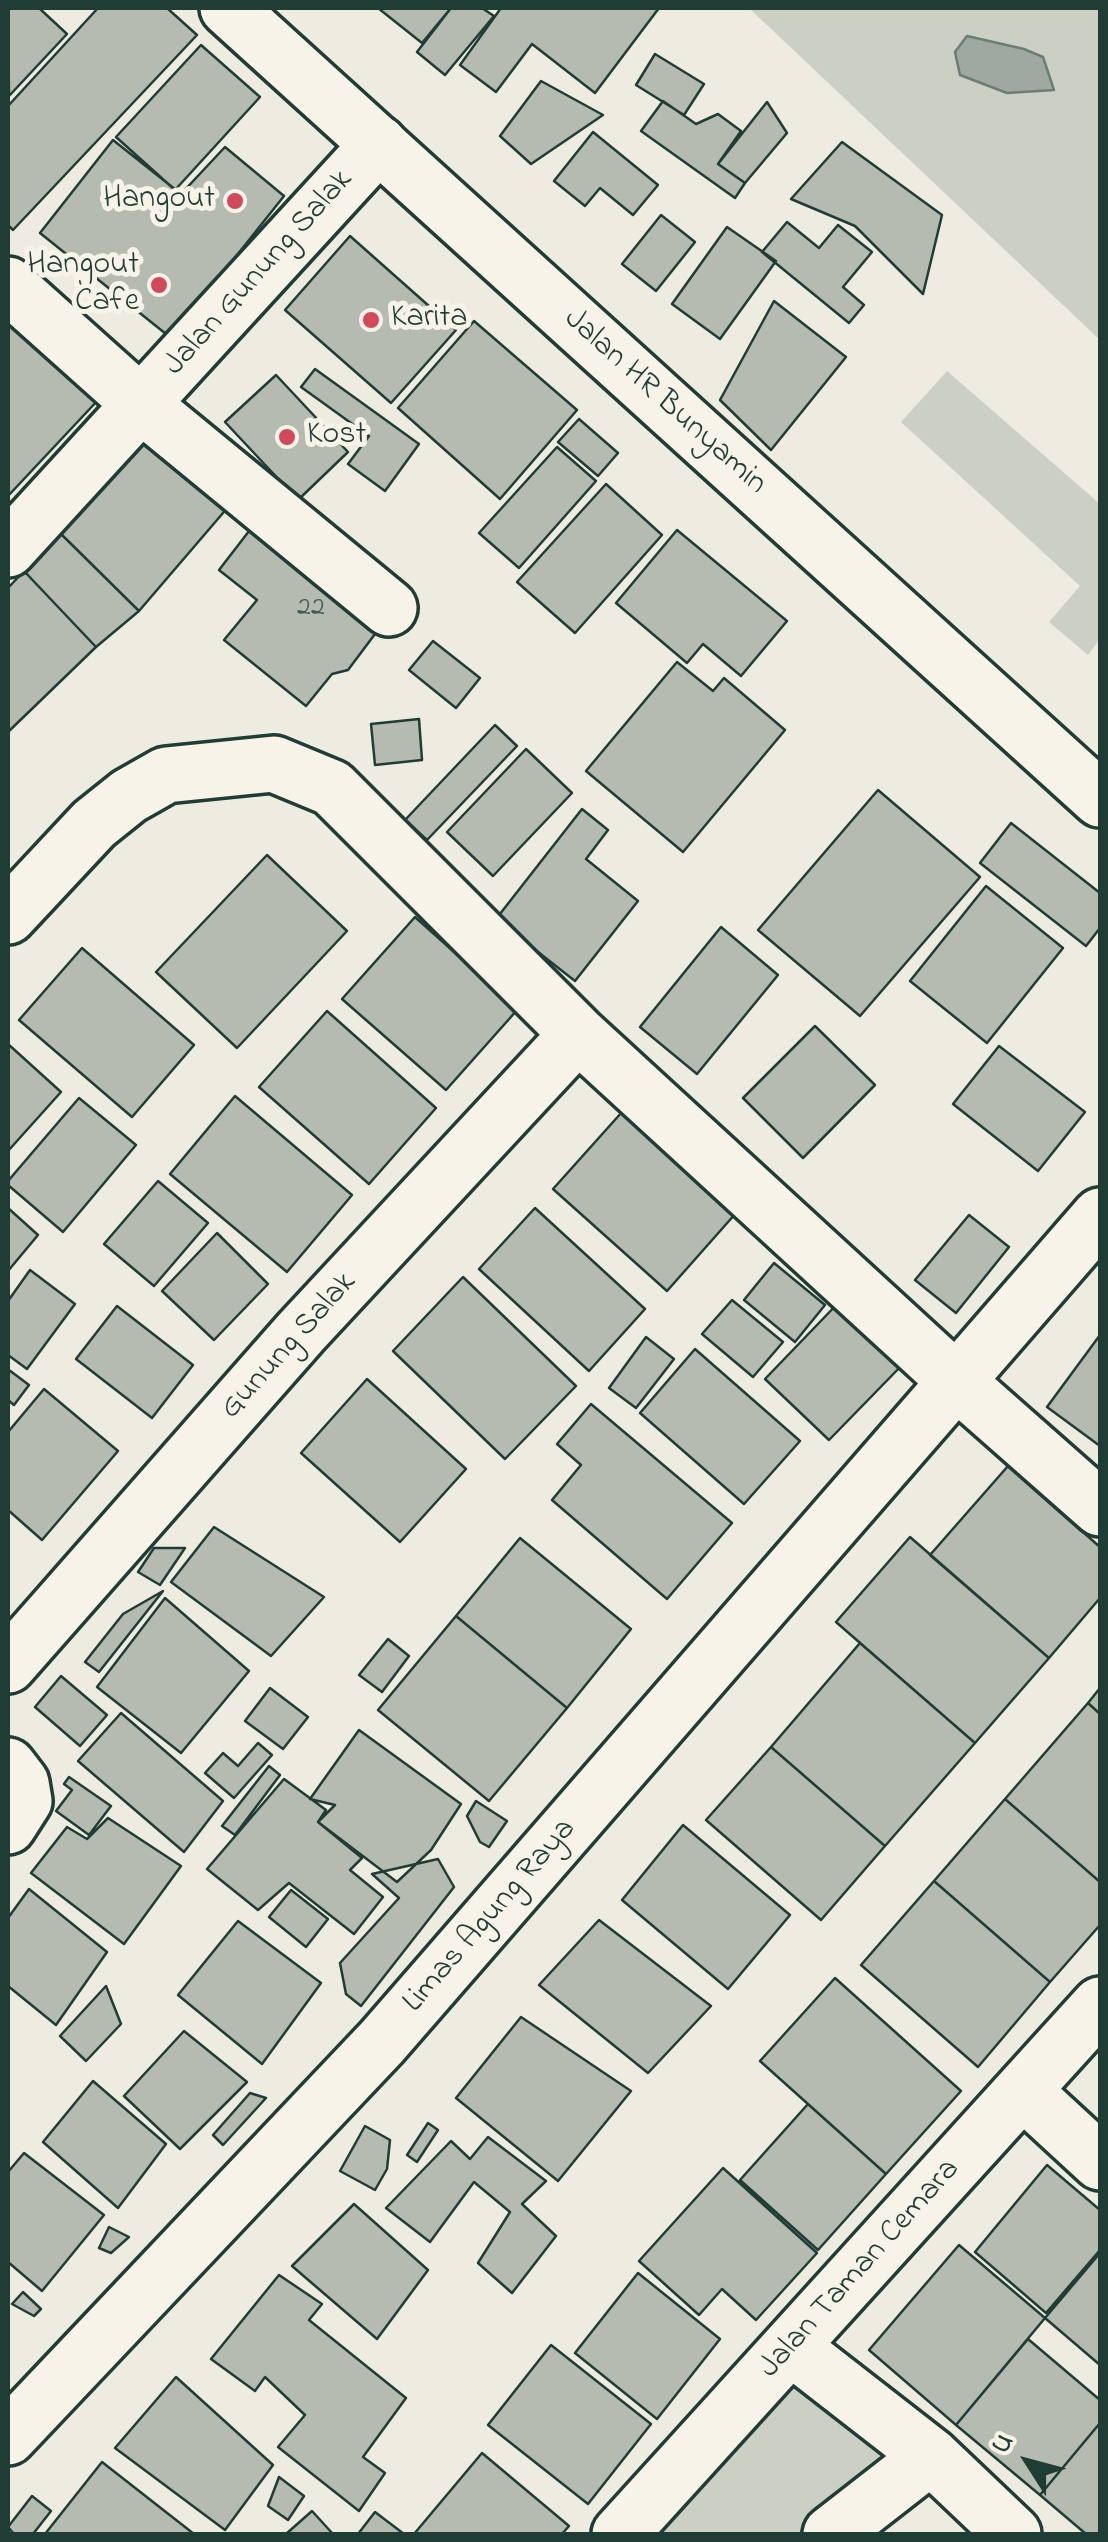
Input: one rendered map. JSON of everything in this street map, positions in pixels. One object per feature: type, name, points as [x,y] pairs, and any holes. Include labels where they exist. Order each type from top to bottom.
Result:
[{"type":"street","name":"Jalan HR Bunyamin","points":[[228,8],[1100,799]]},
{"type":"street","name":"Jalan Gunung Salak","points":[[8,549],[379,144]]},
{"type":"street","name":"Jalan Gunung Salak","points":[[8,285],[142,405],[389,608]]},
{"type":"street","points":[[8,916],[94,824],[129,796],[166,775],[274,764],[332,788],[578,1034],[1100,1508]]},
{"type":"street","name":"Gunung Salak","points":[[8,1665],[301,1332],[578,1034]]},
{"type":"street","name":"Limas Agung Raya","points":[[8,2437],[382,2042],[1100,1216]]},
{"type":"street","points":[[8,1766],[21,1783],[24,1801],[8,1826]]},
{"type":"street","name":"Jalan Taman Cemara","points":[[620,2534],[1100,2004]]},
{"type":"street","points":[[1023,2091],[1100,2162]]},
{"type":"street","points":[[791,2348],[931,2456],[1012,2534]]},
{"type":"street","points":[[831,2534],[931,2456]]},
{"type":"shaded area","points":[[749,8],[1100,8],[1100,340]]},
{"type":"shaded area","points":[[967,36],[1043,57],[1054,90],[1007,93],[960,75],[955,52]]},
{"type":"shaded area","points":[[947,371],[1100,504],[1100,639],[1088,655],[1049,622],[1080,586],[901,422]]},
{"type":"shaded area","points":[[795,2375],[905,2456],[806,2534],[648,2534]]},
{"type":"building","points":[[8,8],[39,8],[67,34],[9,96]]},
{"type":"building","points":[[98,8],[167,8],[197,35],[13,230],[8,225],[8,106]]},
{"type":"building","points":[[378,8],[451,8],[422,43]]},
{"type":"building","points":[[451,8],[482,8],[494,16],[445,75],[417,52]]},
{"type":"building","points":[[501,8],[659,8],[595,93],[532,44],[496,92],[460,65]]},
{"type":"building","points":[[201,45],[260,97],[175,190],[116,137]]},
{"type":"building","points":[[655,54],[704,84],[684,115],[636,85]]},
{"type":"building","points":[[541,81],[603,115],[531,164],[500,136]]},
{"type":"building","points":[[663,101],[696,124],[718,114],[741,131],[718,164],[745,183],[735,198],[641,131]]},
{"type":"building","points":[[767,102],[787,133],[745,183],[718,164]]},
{"type":"building","points":[[593,132],[658,185],[633,215],[600,188],[585,206],[554,181]]},
{"type":"building","name":"Hangout Cafe","points":[[113,140],[181,194],[225,147],[284,196],[171,338],[40,233]]},
{"type":"building","points":[[842,142],[942,215],[923,294],[855,226],[791,199]]},
{"type":"building","points":[[661,215],[695,242],[656,291],[622,264]]},
{"type":"building","points":[[787,222],[819,248],[838,225],[872,252],[843,287],[864,305],[849,323],[762,252]]},
{"type":"building","points":[[727,227],[776,261],[720,339],[672,304]]},
{"type":"building","name":"Karita","points":[[350,236],[456,330],[391,403],[285,310]]},
{"type":"building","points":[[774,301],[846,357],[771,450],[720,400]]},
{"type":"building","points":[[8,314],[99,399],[8,496]]},
{"type":"building","points":[[474,321],[577,410],[500,499],[398,408]]},
{"type":"building","points":[[315,369],[419,444],[385,491],[348,464],[369,436],[301,387]]},
{"type":"building","name":"Kost","points":[[276,375],[348,452],[298,500],[225,422]]},
{"type":"building","points":[[579,419],[618,453],[598,476],[558,442]]},
{"type":"building","points":[[152,425],[235,499],[139,611],[59,532]]},
{"type":"building","points":[[557,447],[596,481],[519,568],[479,533]]},
{"type":"building","points":[[606,484],[662,535],[575,633],[517,582]]},
{"type":"building","points":[[256,522],[387,618],[348,670],[332,674],[306,706],[224,640],[257,600],[219,570]]},
{"type":"building","points":[[677,530],[787,621],[741,676],[703,644],[687,663],[616,603]]},
{"type":"building","points":[[59,532],[139,611],[96,647],[24,571]]},
{"type":"building","points":[[24,571],[96,647],[8,732],[8,588]]},
{"type":"building","points":[[433,641],[480,678],[456,708],[409,670]]},
{"type":"building","points":[[677,662],[713,691],[724,678],[785,730],[683,852],[586,771]]},
{"type":"building","points":[[419,719],[422,760],[375,765],[371,724]]},
{"type":"building","points":[[495,725],[517,746],[427,840],[405,820]]},
{"type":"building","points":[[526,749],[572,793],[493,876],[447,832]]},
{"type":"building","points":[[878,790],[980,877],[860,1016],[758,930]]},
{"type":"building","points":[[582,809],[608,830],[586,859],[638,901],[575,981],[496,919]]},
{"type":"building","points":[[1011,823],[1100,893],[1100,928],[1086,946],[980,863]]},
{"type":"building","points":[[267,855],[347,931],[237,1048],[156,972]]},
{"type":"building","points":[[986,886],[1063,948],[987,1043],[910,981]]},
{"type":"building","points":[[415,917],[518,1009],[446,1090],[342,999]]},
{"type":"building","points":[[721,927],[778,975],[697,1074],[640,1027]]},
{"type":"building","points":[[82,948],[194,1045],[132,1117],[19,1020]]},
{"type":"building","points":[[327,1011],[436,1108],[369,1184],[259,1087]]},
{"type":"building","points":[[815,1026],[875,1085],[803,1158],[743,1098]]},
{"type":"building","points":[[8,1044],[61,1092],[8,1151]]},
{"type":"building","points":[[999,1046],[1085,1112],[1038,1171],[953,1104]]},
{"type":"building","points":[[235,1096],[352,1195],[287,1272],[170,1174]]},
{"type":"building","points":[[79,1098],[136,1145],[63,1232],[8,1181]]},
{"type":"building","points":[[622,1112],[736,1213],[667,1291],[553,1189]]},
{"type":"building","points":[[158,1181],[208,1223],[154,1286],[104,1244]]},
{"type":"building","points":[[8,1208],[38,1235],[8,1271]]},
{"type":"building","points":[[535,1208],[645,1309],[589,1371],[479,1269]]},
{"type":"building","points":[[969,1215],[1009,1247],[956,1313],[915,1280]]},
{"type":"building","points":[[217,1233],[268,1284],[214,1340],[162,1291]]},
{"type":"building","points":[[774,1263],[825,1305],[795,1342],[744,1300]]},
{"type":"building","points":[[30,1270],[75,1304],[27,1369],[8,1355],[8,1301]]},
{"type":"building","points":[[463,1277],[576,1386],[505,1459],[393,1351]]},
{"type":"building","points":[[842,1299],[906,1361],[829,1440],[765,1379]]},
{"type":"building","points":[[732,1300],[783,1342],[753,1377],[702,1334]]},
{"type":"building","points":[[117,1306],[193,1365],[152,1418],[76,1359]]},
{"type":"building","points":[[1100,1335],[1100,1446],[1047,1407]]},
{"type":"building","points":[[646,1337],[674,1359],[636,1408],[609,1388]]},
{"type":"building","points":[[695,1349],[800,1441],[744,1504],[640,1413]]},
{"type":"building","points":[[9,1370],[29,1385],[14,1405],[8,1400]]},
{"type":"building","points":[[367,1379],[466,1469],[400,1542],[301,1453]]},
{"type":"building","points":[[44,1389],[118,1451],[42,1540],[8,1510],[8,1432]]},
{"type":"building","points":[[591,1404],[732,1523],[667,1599],[552,1500],[581,1465],[557,1444]]},
{"type":"building","points":[[1008,1466],[1100,1547],[1100,1598],[1049,1658],[930,1555]]},
{"type":"building","points":[[214,1527],[324,1597],[271,1656],[171,1582]]},
{"type":"building","points":[[910,1537],[1049,1658],[975,1743],[836,1622]]},
{"type":"building","points":[[520,1538],[631,1629],[567,1708],[456,1616]]},
{"type":"building","points":[[154,1548],[185,1548],[160,1585],[138,1572]]},
{"type":"building","points":[[163,1591],[99,1672],[85,1662],[123,1614]]},
{"type":"building","points":[[165,1598],[249,1671],[181,1753],[97,1687]]},
{"type":"building","points":[[456,1616],[567,1708],[489,1801],[378,1710]]},
{"type":"building","points":[[388,1639],[409,1656],[382,1692],[359,1675]]},
{"type":"building","points":[[860,1643],[975,1743],[885,1846],[771,1747]]},
{"type":"building","points":[[61,1676],[107,1715],[80,1746],[35,1707]]},
{"type":"building","points":[[270,1688],[308,1717],[283,1749],[245,1721]]},
{"type":"building","points":[[1100,1688],[1100,1714],[1088,1703]]},
{"type":"building","points":[[1088,1703],[1100,1714],[1100,1882],[1005,1799]]},
{"type":"building","points":[[121,1713],[223,1801],[184,1852],[78,1761]]},
{"type":"building","points":[[359,1730],[461,1804],[431,1850],[397,1882],[318,1822],[335,1805],[310,1799]]},
{"type":"building","points":[[258,1743],[272,1755],[234,1798],[205,1773],[223,1753],[238,1766]]},
{"type":"building","points":[[771,1747],[885,1846],[821,1920],[706,1820]]},
{"type":"building","points":[[269,1766],[280,1775],[235,1835],[222,1826]]},
{"type":"building","points":[[69,1777],[111,1806],[89,1835],[56,1811],[72,1790],[64,1784]]},
{"type":"building","points":[[284,1779],[326,1810],[318,1822],[362,1858],[350,1870],[383,1897],[354,1934],[289,1883],[258,1910],[207,1869]]},
{"type":"building","points":[[1005,1799],[1100,1882],[1100,1925],[1050,1982],[934,1881]]},
{"type":"building","points":[[476,1801],[507,1821],[489,1847],[480,1842],[467,1816]]},
{"type":"building","points":[[108,1818],[181,1866],[124,1944],[31,1873],[67,1827],[87,1839]]},
{"type":"building","points":[[683,1825],[790,1915],[728,1989],[622,1900]]},
{"type":"building","points":[[438,1859],[454,1887],[361,2006],[346,1994],[340,1963],[399,1898],[372,1874]]},
{"type":"building","points":[[934,1881],[1050,1982],[978,2067],[861,1965]]},
{"type":"building","points":[[29,1889],[107,1952],[56,2025],[8,1986],[8,1918]]},
{"type":"building","points":[[291,1890],[328,1919],[306,1947],[269,1917]]},
{"type":"building","points":[[599,1920],[711,2006],[648,2073],[539,1985]]},
{"type":"building","points":[[238,1921],[321,1983],[262,2064],[178,1995]]},
{"type":"building","points":[[835,1978],[961,2091],[886,2174],[760,2061]]},
{"type":"building","points":[[106,1986],[121,2024],[86,2061],[60,2036]]},
{"type":"building","points":[[521,2017],[631,2091],[558,2181],[456,2098]]},
{"type":"building","points":[[184,2031],[247,2082],[180,2149],[124,2096]]},
{"type":"building","points":[[93,2081],[166,2144],[118,2208],[43,2142]]},
{"type":"building","points":[[250,2093],[266,2098],[223,2145],[213,2135]]},
{"type":"building","points":[[808,2104],[886,2174],[818,2250],[740,2180]]},
{"type":"building","points":[[428,2123],[438,2130],[417,2162],[407,2155]]},
{"type":"building","points":[[365,2126],[390,2140],[387,2169],[375,2190],[340,2171]]},
{"type":"building","points":[[488,2137],[546,2181],[522,2204],[556,2236],[512,2293],[478,2263],[510,2212],[474,2182],[430,2242],[386,2208],[451,2141],[470,2159]]},
{"type":"building","points":[[24,2153],[104,2215],[42,2291],[8,2262],[8,2172]]},
{"type":"building","points":[[1047,2165],[1100,2210],[1100,2250],[1046,2313],[975,2252]]},
{"type":"building","points":[[723,2168],[817,2253],[756,2320],[722,2289],[699,2315],[639,2261]]},
{"type":"building","points":[[354,2204],[428,2270],[377,2339],[292,2266]]},
{"type":"building","points":[[109,2227],[129,2237],[111,2253],[99,2248]]},
{"type":"building","points":[[959,2245],[1045,2318],[956,2425],[869,2350]]},
{"type":"building","points":[[1100,2253],[1100,2365],[1045,2318]]},
{"type":"building","points":[[638,2273],[720,2339],[657,2419],[575,2353]]},
{"type":"building","points":[[279,2275],[322,2304],[309,2320],[406,2398],[363,2457],[385,2473],[359,2511],[278,2447],[305,2415],[265,2377],[255,2391],[211,2359]]},
{"type":"building","points":[[23,2292],[41,2309],[34,2316],[12,2304]]},
{"type":"building","points":[[1028,2339],[1100,2400],[1100,2423],[1040,2495],[956,2425]]},
{"type":"building","points":[[551,2345],[651,2424],[588,2504],[488,2425]]},
{"type":"building","points":[[176,2377],[273,2465],[225,2530],[115,2448]]},
{"type":"building","points":[[1100,2423],[1100,2534],[1086,2534],[1040,2495]]},
{"type":"building","points":[[482,2453],[569,2526],[562,2534],[414,2534]]},
{"type":"building","points":[[102,2462],[194,2534],[45,2534]]},
{"type":"building","points":[[279,2477],[304,2496],[288,2520],[268,2506]]},
{"type":"building","points":[[32,2496],[51,2511],[33,2534],[14,2534],[8,2527]]},
{"type":"building","points":[[312,2511],[333,2534],[286,2534]]},
{"type":"building","points":[[375,2512],[404,2534],[358,2534]]},
{"type":"place","name":"Hangout","points":[[235,201]]},
{"type":"place","name":"Hangout Cafe","points":[[159,285]]},
{"type":"place","name":"Karita","points":[[371,320]]},
{"type":"place","name":"Kost","points":[[287,437]]}]
